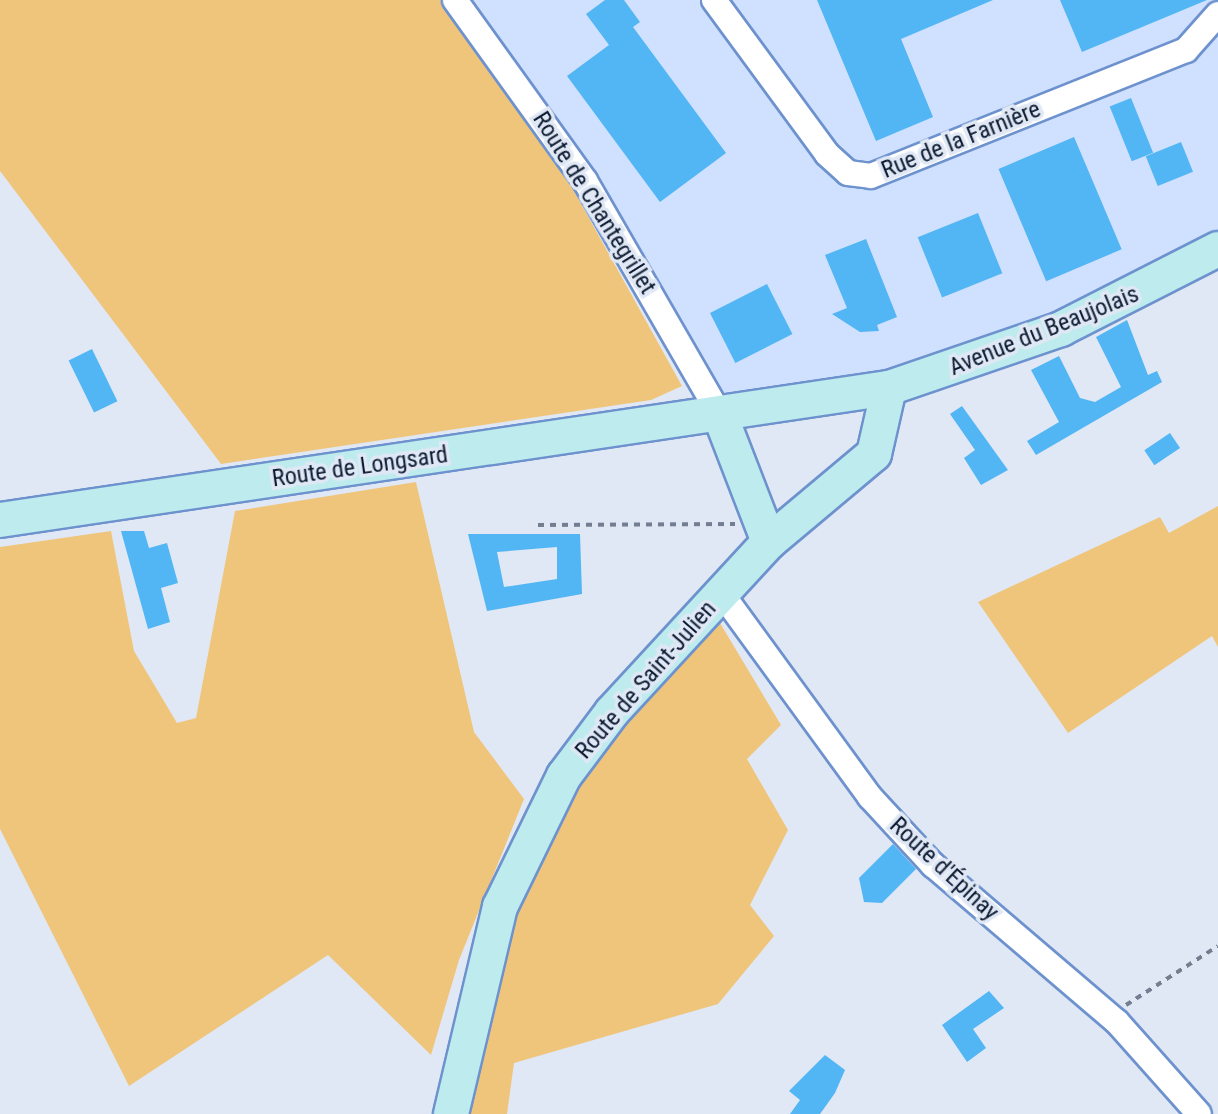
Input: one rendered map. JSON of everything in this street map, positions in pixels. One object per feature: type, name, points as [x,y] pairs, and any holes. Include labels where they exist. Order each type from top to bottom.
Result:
[{"type":"main road","name":"Avenue du Beaujolais","points":[[720,415],[889,388],[1061,329],[1218,249]]},
{"type":"main road","name":"Route de Saint-Julien","points":[[451,1114],[479,976],[521,855],[564,776],[612,712],[722,594],[766,533],[874,454],[889,388]]},
{"type":"main road","name":"Route de Longsard","points":[[0,520],[720,415]]},
{"type":"main road","points":[[720,415],[766,533]]},
{"type":"street","name":"Route de Chantegrillet","points":[[455,0],[585,181],[720,415]]},
{"type":"street","name":"Rue de la Farnière","points":[[714,0],[827,154],[848,173],[871,176],[1186,50],[1218,14]]},
{"type":"street","name":"Route d'Épinay","points":[[722,594],[870,797],[933,865],[1114,1019],[1199,1114]]},
{"type":"path","points":[[538,525],[766,533]]},
{"type":"path","points":[[1114,1019],[1138,994],[1218,946]]},
{"type":"shaded area","points":[[0,0],[444,0],[558,162],[682,386],[651,400],[221,464],[0,171]]},
{"type":"shaded area","points":[[467,0],[1218,0],[1218,245],[1077,307],[900,367],[720,393],[574,142]]},
{"type":"shaded area","points":[[416,482],[474,732],[524,799],[459,960],[431,1055],[328,955],[129,1086],[0,829],[0,547],[111,531],[134,651],[177,723],[196,718],[235,511]]},
{"type":"shaded area","points":[[1218,506],[1218,647],[1212,636],[1068,733],[978,602],[1160,517],[1169,533]]},
{"type":"shaded area","points":[[720,623],[781,725],[747,759],[788,830],[750,905],[774,936],[718,1004],[514,1063],[507,1114],[466,1114],[504,933],[570,785]]},
{"type":"building","points":[[605,0],[624,0],[640,22],[633,27],[726,153],[660,202],[567,76],[609,45],[586,14]]},
{"type":"building","points":[[817,0],[993,0],[901,39],[933,117],[876,141]]},
{"type":"building","points":[[1060,0],[1207,0],[1082,52]]},
{"type":"building","points":[[1131,98],[1153,153],[1132,161],[1110,107]]},
{"type":"building","points":[[1074,137],[1122,249],[1046,281],[999,169]]},
{"type":"building","points":[[1181,142],[1193,172],[1158,186],[1146,156]]},
{"type":"building","points":[[978,213],[1002,273],[942,298],[918,237]]},
{"type":"building","points":[[866,239],[897,317],[877,325],[879,331],[860,332],[832,314],[847,308],[825,255]]},
{"type":"building","points":[[767,284],[792,334],[735,363],[710,313]]},
{"type":"building","points":[[1127,320],[1148,375],[1157,371],[1162,382],[1036,455],[1027,441],[1059,422],[1031,370],[1059,356],[1080,398],[1095,402],[1121,387],[1096,337]]},
{"type":"building","points":[[92,349],[117,401],[94,413],[69,360]]},
{"type":"building","points":[[962,406],[1008,470],[981,485],[964,458],[975,450],[950,414]]},
{"type":"building","points":[[1170,433],[1180,448],[1154,465],[1144,450]]},
{"type":"building","points":[[121,531],[144,531],[149,548],[167,543],[178,583],[161,588],[170,622],[148,629]]},
{"type":"building","points":[[468,534],[580,534],[582,594],[487,611]],"holes":[[[557,547],[557,579],[504,587],[497,552]]]},
{"type":"building","points":[[893,844],[916,869],[882,903],[864,902],[859,878]]},
{"type":"building","points":[[989,991],[1004,1008],[973,1029],[986,1048],[967,1062],[942,1025]]},
{"type":"building","points":[[825,1055],[845,1070],[835,1093],[820,1114],[790,1114],[800,1100],[789,1091]]}]
